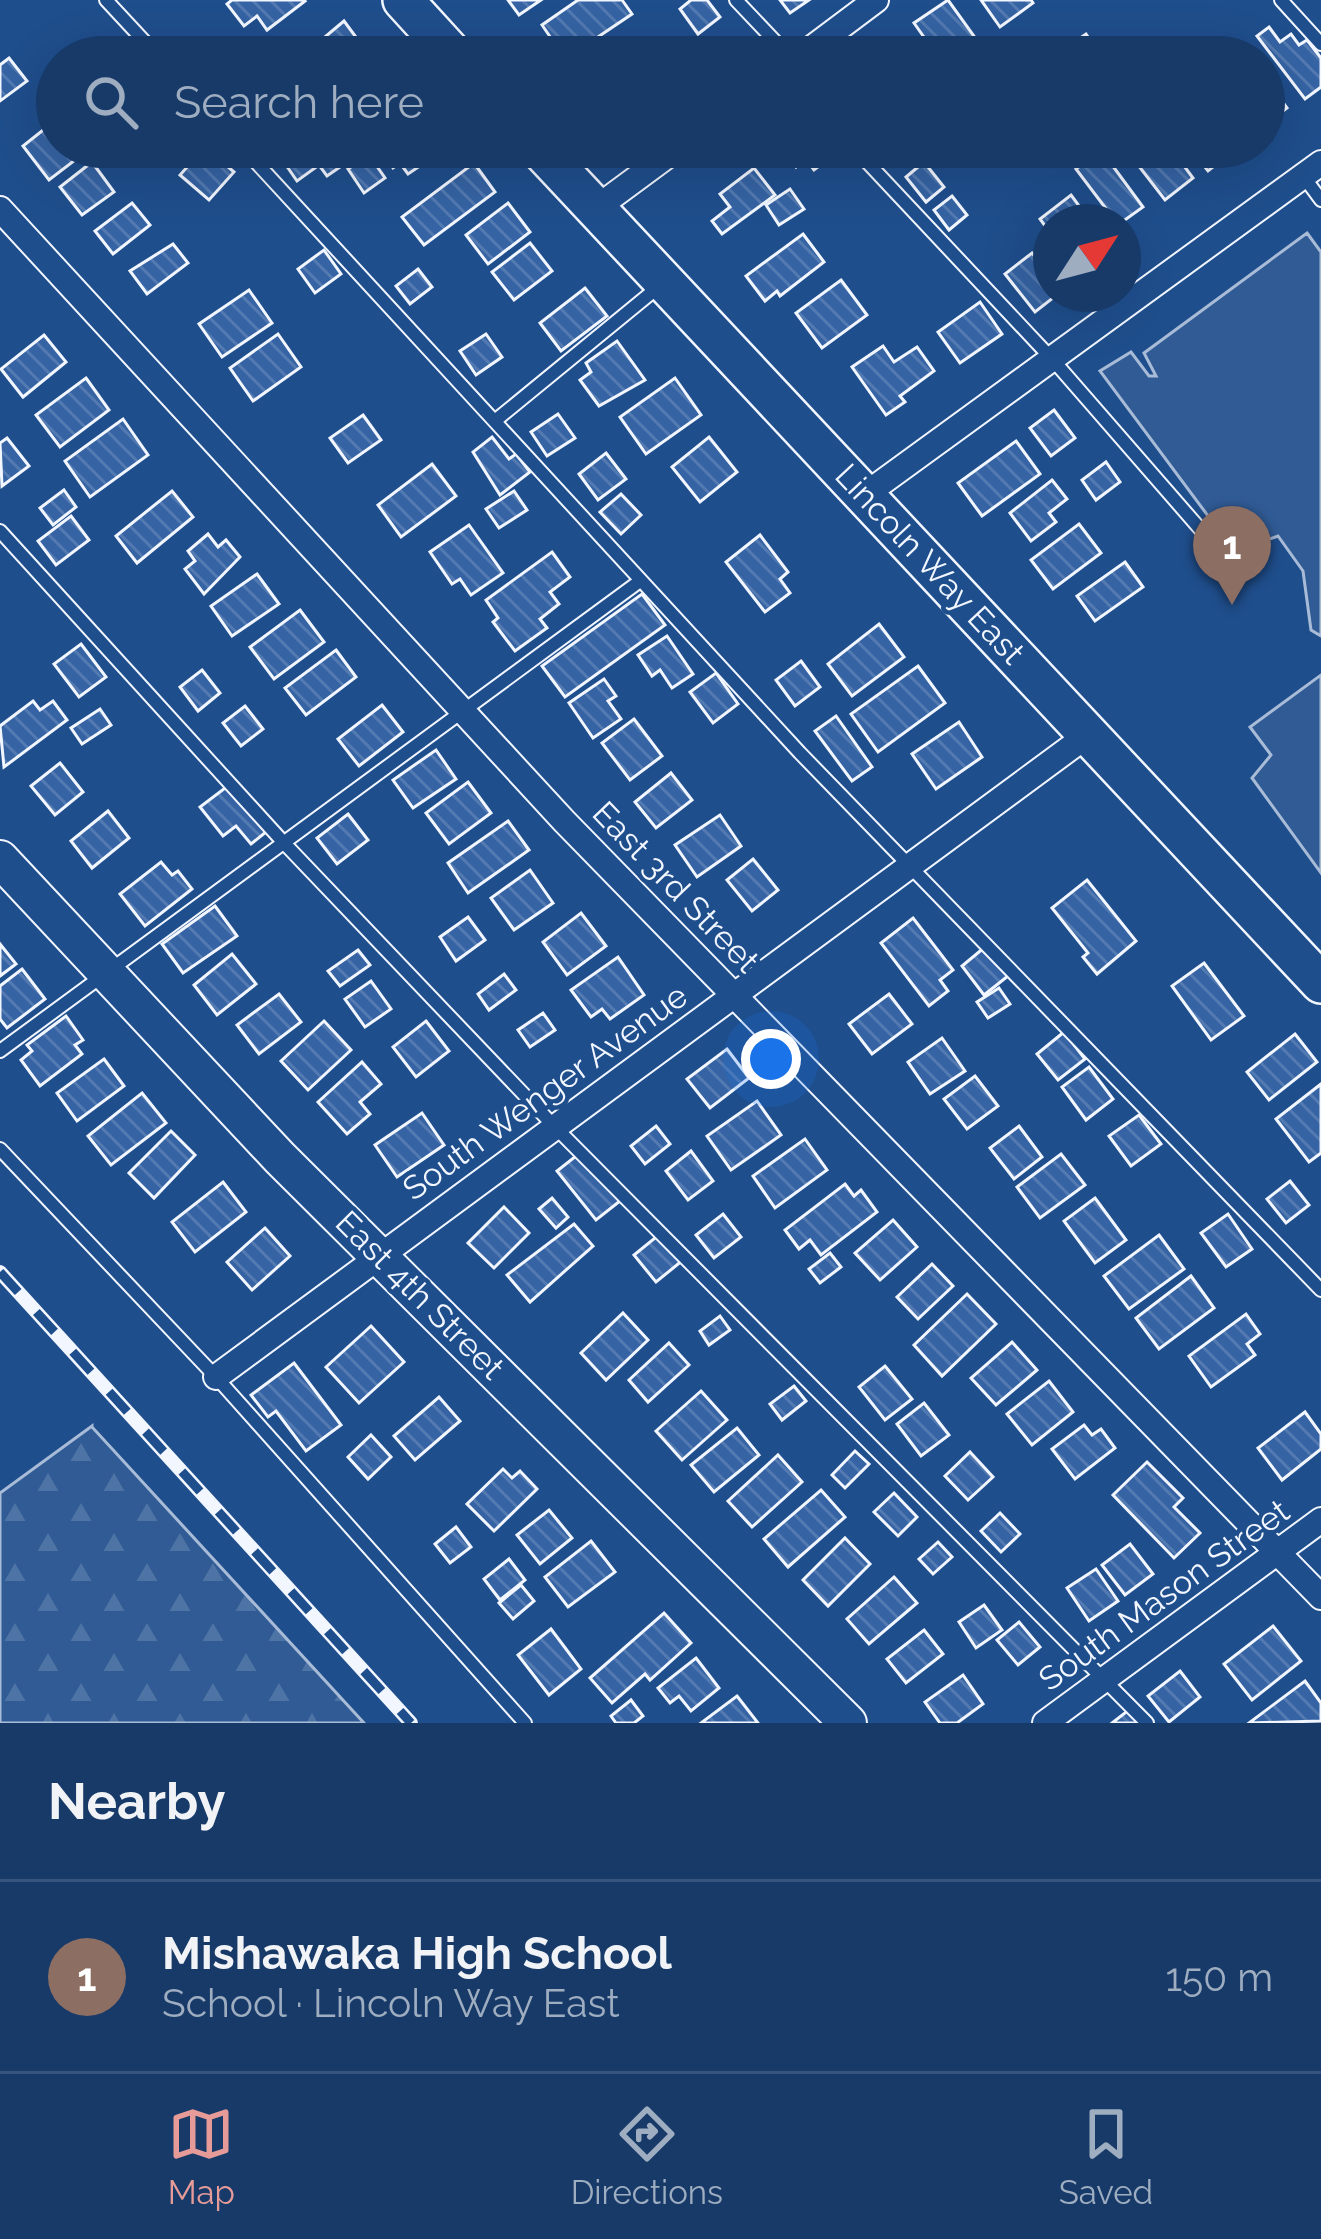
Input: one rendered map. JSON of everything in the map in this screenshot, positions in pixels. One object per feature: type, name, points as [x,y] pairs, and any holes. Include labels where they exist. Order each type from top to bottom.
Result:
[{"type":"main road","points":[[403,0],[436,36]]},
{"type":"main road","name":"Lincoln Way East","points":[[557,168],[1321,983]]},
{"type":"street","points":[[828,36],[876,0]]},
{"type":"street","points":[[595,209],[651,168]]},
{"type":"street","points":[[866,494],[1312,169]]},
{"type":"street","name":"East 3rd Street","points":[[0,208],[464,711],[1321,1597]]},
{"type":"street","name":"South Wenger Avenue","points":[[216,1377],[1088,734]]},
{"type":"street","name":"East 4th Street","points":[[0,859],[379,1256],[848,1723]]},
{"type":"street","name":"South Mason Street","points":[[1045,1723],[1321,1520]]},
{"type":"lane","points":[[106,0],[139,36]]},
{"type":"lane","points":[[736,0],[770,36]]},
{"type":"lane","points":[[1281,0],[1321,44]]},
{"type":"lane","points":[[262,168],[909,865],[1321,1290]]},
{"type":"lane","points":[[873,168],[1054,360],[1202,530]]},
{"type":"lane","points":[[1312,169],[1321,200]]},
{"type":"lane","points":[[496,420],[663,284]]},
{"type":"lane","points":[[0,531],[285,844],[554,1126],[1147,1723]]},
{"type":"lane","points":[[0,1051],[640,580]]},
{"type":"lane","points":[[0,1150],[216,1377],[525,1723]]},
{"type":"green space","points":[[92,1426],[364,1723],[0,1723],[0,1493]]},
{"type":"shaded area","points":[[1307,233],[1321,252],[1321,636],[1311,630],[1303,571],[1278,536],[1247,547],[1226,540],[1100,371],[1131,352],[1149,376],[1156,376],[1144,353]]},
{"type":"shaded area","points":[[1321,675],[1321,873],[1252,778],[1271,755],[1250,727]]},
{"type":"building","points":[[232,0],[305,1],[267,30],[257,16],[244,26],[227,4]]},
{"type":"building","points":[[508,0],[541,0],[519,15]]},
{"type":"building","points":[[578,0],[622,0],[632,14],[599,36],[550,36],[542,25]]},
{"type":"building","points":[[691,0],[707,0],[720,17],[698,34],[680,9]]},
{"type":"building","points":[[780,0],[809,0],[790,13]]},
{"type":"building","points":[[948,0],[974,36],[923,36],[914,23]]},
{"type":"building","points":[[981,0],[1031,0],[1033,3],[1000,27]]},
{"type":"building","points":[[344,21],[355,36],[326,36]]},
{"type":"building","points":[[1291,34],[1299,45],[1307,40],[1321,58],[1321,87],[1305,99],[1285,73],[1285,38]]},
{"type":"building","points":[[9,58],[27,81],[0,101],[0,65]]},
{"type":"building","points":[[36,136],[36,163],[23,146]]},
{"type":"building","points":[[40,168],[65,168],[49,180]]},
{"type":"building","points":[[84,168],[96,168],[114,192],[82,215],[60,187]]},
{"type":"building","points":[[186,168],[234,172],[209,200],[180,175]]},
{"type":"building","points":[[288,168],[315,168],[297,181]]},
{"type":"building","points":[[378,168],[385,178],[364,193],[348,169]]},
{"type":"building","points":[[467,168],[478,168],[495,192],[424,245],[402,217]]},
{"type":"building","points":[[754,168],[775,195],[722,234],[712,221],[730,207],[720,194]]},
{"type":"building","points":[[917,168],[929,168],[944,187],[926,202],[906,177]]},
{"type":"building","points":[[1077,168],[1114,168],[1141,204],[1102,204]]},
{"type":"building","points":[[1140,168],[1186,168],[1193,178],[1165,200]]},
{"type":"building","points":[[790,189],[804,209],[779,225],[766,205]]},
{"type":"building","points":[[952,196],[967,215],[949,230],[934,210]]},
{"type":"building","points":[[132,203],[150,225],[113,254],[95,231]]},
{"type":"building","points":[[508,203],[530,232],[488,264],[466,235]]},
{"type":"building","points":[[803,234],[824,262],[780,296],[777,291],[765,301],[746,276]]},
{"type":"building","points":[[530,243],[552,271],[514,300],[492,272]]},
{"type":"building","points":[[173,244],[188,263],[147,294],[130,271]]},
{"type":"building","points":[[324,250],[341,274],[315,293],[298,269]]},
{"type":"building","points":[[1033,254],[1033,309],[1005,274]]},
{"type":"building","points":[[418,269],[432,287],[410,304],[396,286]]},
{"type":"building","points":[[841,280],[867,315],[822,348],[796,313]]},
{"type":"building","points":[[585,288],[607,316],[561,351],[540,323]]},
{"type":"building","points":[[249,290],[272,323],[222,357],[199,324]]},
{"type":"building","points":[[980,302],[1002,334],[960,363],[938,332]]},
{"type":"building","points":[[278,334],[301,367],[253,401],[230,368]]},
{"type":"building","points":[[486,334],[502,357],[476,375],[460,351]]},
{"type":"building","points":[[44,335],[66,362],[23,397],[1,369]]},
{"type":"building","points":[[617,341],[645,380],[599,406],[580,380],[591,372],[586,363]]},
{"type":"building","points":[[883,346],[894,362],[917,347],[934,371],[900,396],[905,402],[886,415],[852,367]]},
{"type":"building","points":[[86,378],[109,410],[60,447],[36,415]]},
{"type":"building","points":[[675,378],[701,415],[646,454],[620,417]]},
{"type":"building","points":[[1054,410],[1075,438],[1051,456],[1030,428]]},
{"type":"building","points":[[558,414],[575,438],[547,456],[531,432]]},
{"type":"building","points":[[363,415],[381,440],[348,463],[330,438]]},
{"type":"building","points":[[123,419],[148,455],[90,497],[65,461]]},
{"type":"building","points":[[492,437],[509,459],[516,454],[530,472],[500,495],[473,452]]},
{"type":"building","points":[[709,437],[737,472],[700,502],[672,467]]},
{"type":"building","points":[[7,438],[29,466],[2,486],[0,443]]},
{"type":"building","points":[[1016,441],[1040,474],[982,516],[958,483]]},
{"type":"building","points":[[606,453],[626,479],[598,500],[579,474]]},
{"type":"building","points":[[1106,462],[1120,482],[1096,500],[1082,480]]},
{"type":"building","points":[[432,464],[456,496],[401,537],[378,505]]},
{"type":"building","points":[[1052,480],[1067,499],[1049,513],[1056,522],[1031,541],[1010,513]]},
{"type":"building","points":[[64,490],[76,507],[53,525],[40,508]]},
{"type":"building","points":[[172,491],[193,517],[137,563],[116,536]]},
{"type":"building","points":[[514,491],[527,510],[499,528],[486,509]]},
{"type":"building","points":[[621,494],[641,515],[621,534],[600,512]]},
{"type":"building","points":[[71,516],[89,540],[56,565],[38,541]]},
{"type":"building","points":[[1079,524],[1101,553],[1053,589],[1031,560]]},
{"type":"building","points":[[469,525],[503,573],[471,595],[460,579],[452,584],[430,552]]},
{"type":"building","points":[[208,534],[218,547],[226,540],[240,557],[204,594],[185,569],[195,561],[188,551]]},
{"type":"building","points":[[760,535],[788,572],[780,579],[790,593],[765,612],[726,562]]},
{"type":"building","points":[[552,552],[570,577],[550,592],[559,604],[540,619],[547,628],[515,651],[493,622],[498,618],[486,600]]},
{"type":"building","points":[[1125,562],[1143,587],[1095,621],[1077,596]]},
{"type":"building","points":[[257,574],[279,604],[232,636],[211,606]]},
{"type":"building","points":[[642,594],[665,625],[565,697],[542,666]]},
{"type":"building","points":[[300,610],[324,642],[274,679],[250,647]]},
{"type":"building","points":[[879,624],[904,657],[852,696],[828,664]]},
{"type":"building","points":[[667,636],[693,674],[672,688],[660,670],[652,676],[638,655]]},
{"type":"building","points":[[81,644],[106,677],[79,697],[54,664]]},
{"type":"building","points":[[336,650],[356,677],[306,715],[285,688]]},
{"type":"building","points":[[801,661],[820,687],[795,706],[776,680]]},
{"type":"building","points":[[918,666],[945,703],[878,752],[851,714]]},
{"type":"building","points":[[202,670],[220,693],[198,711],[180,687]]},
{"type":"building","points":[[716,673],[738,704],[713,723],[690,692]]},
{"type":"building","points":[[604,679],[616,696],[608,701],[621,719],[593,738],[569,703]]},
{"type":"building","points":[[33,701],[40,710],[53,701],[67,720],[4,767],[0,726]]},
{"type":"building","points":[[382,705],[403,732],[359,766],[338,739]]},
{"type":"building","points":[[245,706],[263,729],[241,746],[223,723]]},
{"type":"building","points":[[100,709],[111,725],[82,744],[71,728]]},
{"type":"building","points":[[836,716],[872,767],[852,781],[815,731]]},
{"type":"building","points":[[634,719],[662,756],[630,780],[602,743]]},
{"type":"building","points":[[959,722],[982,757],[936,789],[912,754]]},
{"type":"building","points":[[436,750],[456,779],[413,808],[393,780]]},
{"type":"building","points":[[60,763],[83,792],[55,815],[31,786]]},
{"type":"building","points":[[671,773],[692,800],[656,828],[635,802]]},
{"type":"building","points":[[468,782],[491,813],[449,844],[426,813]]},
{"type":"building","points":[[229,785],[266,832],[251,844],[236,826],[223,836],[200,807]]},
{"type":"building","points":[[108,811],[129,838],[92,868],[71,841]]},
{"type":"building","points":[[348,814],[368,840],[337,864],[317,838]]},
{"type":"building","points":[[720,815],[741,846],[697,877],[675,845]]},
{"type":"building","points":[[508,821],[529,850],[468,893],[448,863]]},
{"type":"building","points":[[753,859],[778,890],[752,911],[727,880]]},
{"type":"building","points":[[161,862],[172,875],[178,871],[192,889],[145,926],[120,894]]},
{"type":"building","points":[[530,870],[553,903],[514,930],[491,898]]},
{"type":"building","points":[[1087,880],[1136,941],[1097,974],[1083,957],[1088,953],[1052,908]]},
{"type":"building","points":[[215,906],[237,936],[183,973],[162,944]]},
{"type":"building","points":[[581,913],[606,946],[567,975],[543,942]]},
{"type":"building","points":[[468,917],[485,940],[456,961],[440,937]]},
{"type":"building","points":[[913,918],[953,970],[940,980],[948,991],[929,1006],[881,943]]},
{"type":"building","points":[[0,944],[16,964],[0,976]]},
{"type":"building","points":[[985,947],[1008,976],[984,995],[962,966]]},
{"type":"building","points":[[358,950],[370,965],[340,986],[328,971]]},
{"type":"building","points":[[232,954],[256,984],[217,1015],[194,985]]},
{"type":"building","points":[[618,957],[644,995],[610,1019],[602,1009],[591,1017],[571,990]]},
{"type":"building","points":[[1204,963],[1244,1016],[1211,1040],[1172,986]]},
{"type":"building","points":[[22,969],[45,999],[7,1028],[0,1019],[0,986]]},
{"type":"building","points":[[504,974],[516,990],[489,1010],[478,994]]},
{"type":"building","points":[[371,981],[391,1009],[365,1027],[345,999]]},
{"type":"building","points":[[999,988],[1010,1004],[988,1018],[977,1002]]},
{"type":"building","points":[[279,994],[301,1022],[259,1054],[237,1025]]},
{"type":"building","points":[[889,994],[912,1024],[872,1054],[849,1024]]},
{"type":"building","points":[[543,1013],[555,1030],[530,1047],[518,1030]]},
{"type":"building","points":[[66,1016],[83,1040],[75,1045],[82,1054],[40,1086],[21,1060],[32,1051],[27,1045]]},
{"type":"building","points":[[324,1021],[351,1050],[308,1090],[281,1061]]},
{"type":"building","points":[[426,1021],[449,1051],[416,1077],[393,1047]]},
{"type":"building","points":[[1064,1032],[1085,1059],[1058,1080],[1037,1054]]},
{"type":"building","points":[[1295,1034],[1317,1062],[1269,1100],[1247,1072]]},
{"type":"building","points":[[942,1038],[965,1071],[930,1094],[908,1062]]},
{"type":"building","points":[[727,1049],[749,1078],[710,1108],[687,1079]]},
{"type":"building","points":[[104,1059],[124,1086],[77,1121],[57,1093]]},
{"type":"building","points":[[362,1062],[381,1084],[360,1102],[370,1114],[347,1134],[318,1102]]},
{"type":"building","points":[[1089,1067],[1113,1099],[1086,1120],[1062,1087]]},
{"type":"building","points":[[975,1076],[998,1106],[967,1129],[944,1099]]},
{"type":"building","points":[[1321,1084],[1321,1153],[1309,1162],[1276,1119]]},
{"type":"building","points":[[142,1093],[166,1123],[111,1165],[88,1136]]},
{"type":"building","points":[[757,1101],[781,1135],[731,1170],[707,1136]]},
{"type":"building","points":[[422,1113],[444,1145],[397,1177],[375,1145]]},
{"type":"building","points":[[1139,1115],[1161,1144],[1131,1166],[1109,1136]]},
{"type":"building","points":[[656,1126],[670,1144],[645,1164],[631,1146]]},
{"type":"building","points":[[1019,1126],[1042,1157],[1014,1179],[990,1148]]},
{"type":"building","points":[[171,1131],[195,1155],[154,1198],[129,1173]]},
{"type":"building","points":[[805,1139],[827,1170],[775,1208],[753,1176]]},
{"type":"building","points":[[691,1151],[713,1181],[688,1200],[666,1171]]},
{"type":"building","points":[[581,1152],[620,1201],[596,1220],[557,1171]]},
{"type":"building","points":[[1061,1154],[1085,1185],[1040,1218],[1017,1187]]},
{"type":"building","points":[[1290,1181],[1309,1205],[1286,1223],[1267,1199]]},
{"type":"building","points":[[223,1182],[246,1212],[195,1252],[172,1222]]},
{"type":"building","points":[[845,1184],[854,1196],[861,1190],[877,1212],[821,1255],[810,1240],[799,1249],[785,1230]]},
{"type":"building","points":[[552,1198],[568,1217],[556,1228],[539,1209]]},
{"type":"building","points":[[1095,1198],[1126,1240],[1095,1263],[1064,1221]]},
{"type":"building","points":[[504,1207],[529,1233],[494,1268],[468,1243]]},
{"type":"building","points":[[723,1214],[741,1237],[714,1258],[696,1235]]},
{"type":"building","points":[[1228,1214],[1252,1249],[1226,1267],[1201,1233]]},
{"type":"building","points":[[893,1220],[917,1247],[880,1280],[855,1253]]},
{"type":"building","points":[[574,1224],[593,1246],[530,1302],[507,1275]]},
{"type":"building","points":[[265,1228],[290,1256],[252,1290],[227,1262]]},
{"type":"building","points":[[661,1233],[683,1260],[656,1282],[634,1255]]},
{"type":"building","points":[[1159,1235],[1184,1269],[1129,1309],[1104,1276]]},
{"type":"building","points":[[830,1253],[841,1267],[820,1283],[809,1269]]},
{"type":"building","points":[[932,1264],[953,1286],[918,1319],[897,1297]]},
{"type":"building","points":[[1191,1276],[1214,1308],[1159,1349],[1136,1318]]},
{"type":"building","points":[[967,1294],[996,1324],[942,1376],[914,1345]]},
{"type":"building","points":[[623,1313],[648,1340],[606,1380],[581,1353]]},
{"type":"building","points":[[1246,1314],[1260,1334],[1247,1344],[1255,1355],[1211,1387],[1189,1356]]},
{"type":"building","points":[[720,1316],[730,1330],[709,1345],[700,1331]]},
{"type":"building","points":[[371,1326],[404,1362],[359,1403],[326,1367]]},
{"type":"building","points":[[1012,1342],[1037,1370],[996,1405],[971,1378]]},
{"type":"building","points":[[669,1343],[689,1365],[648,1402],[629,1380]]},
{"type":"building","points":[[294,1363],[341,1425],[306,1451],[276,1411],[268,1417],[251,1395]]},
{"type":"building","points":[[885,1366],[912,1399],[885,1420],[859,1387]]},
{"type":"building","points":[[1049,1381],[1073,1412],[1032,1445],[1007,1414]]},
{"type":"building","points":[[794,1386],[806,1401],[782,1420],[770,1404]]},
{"type":"building","points":[[701,1391],[727,1420],[682,1460],[656,1431]]},
{"type":"building","points":[[439,1397],[460,1421],[415,1460],[394,1436]]},
{"type":"building","points":[[924,1403],[949,1435],[921,1456],[897,1424]]},
{"type":"building","points":[[1305,1412],[1321,1434],[1321,1449],[1282,1480],[1258,1448]]},
{"type":"building","points":[[1084,1425],[1092,1435],[1101,1429],[1115,1448],[1075,1479],[1052,1449]]},
{"type":"building","points":[[737,1428],[759,1455],[714,1492],[691,1465]]},
{"type":"building","points":[[371,1435],[391,1457],[368,1479],[348,1457]]},
{"type":"building","points":[[855,1451],[869,1464],[845,1488],[832,1475]]},
{"type":"building","points":[[970,1452],[993,1477],[968,1500],[945,1476]]},
{"type":"building","points":[[778,1455],[802,1482],[752,1527],[728,1501]]},
{"type":"building","points":[[1147,1462],[1183,1498],[1174,1507],[1200,1533],[1174,1558],[1113,1495]]},
{"type":"building","points":[[503,1469],[512,1478],[520,1471],[537,1489],[494,1531],[467,1504]]},
{"type":"building","points":[[821,1490],[845,1517],[788,1567],[764,1539]]},
{"type":"building","points":[[894,1493],[917,1517],[898,1536],[874,1512]]},
{"type":"building","points":[[549,1510],[572,1538],[540,1564],[517,1535]]},
{"type":"building","points":[[1000,1513],[1020,1534],[1001,1552],[981,1531]]},
{"type":"building","points":[[456,1527],[471,1547],[450,1563],[435,1544]]},
{"type":"building","points":[[845,1538],[870,1564],[828,1606],[803,1580]]},
{"type":"building","points":[[591,1541],[615,1572],[568,1607],[545,1577]]},
{"type":"building","points":[[938,1542],[952,1557],[933,1574],[919,1559]]},
{"type":"building","points":[[1130,1544],[1153,1574],[1125,1595],[1102,1565]]},
{"type":"building","points":[[509,1559],[525,1580],[500,1600],[484,1579]]},
{"type":"building","points":[[1096,1569],[1118,1601],[1089,1621],[1067,1588]]},
{"type":"building","points":[[894,1577],[917,1603],[869,1644],[847,1619]]},
{"type":"building","points":[[521,1585],[534,1601],[513,1619],[499,1603]]},
{"type":"building","points":[[984,1605],[1002,1630],[976,1648],[959,1622]]},
{"type":"building","points":[[664,1613],[691,1643],[650,1680],[645,1674],[612,1703],[590,1678]]},
{"type":"building","points":[[1019,1622],[1040,1647],[1018,1665],[997,1640]]},
{"type":"building","points":[[1273,1626],[1301,1661],[1252,1700],[1224,1664]]},
{"type":"building","points":[[551,1629],[581,1669],[549,1695],[518,1655]]},
{"type":"building","points":[[924,1630],[943,1654],[906,1683],[887,1659]]},
{"type":"building","points":[[696,1658],[719,1688],[691,1711],[679,1696],[670,1703],[658,1688]]},
{"type":"building","points":[[1180,1671],[1200,1697],[1169,1722],[1148,1696]]},
{"type":"building","points":[[963,1675],[983,1704],[957,1723],[940,1723],[925,1702]]},
{"type":"building","points":[[1305,1681],[1321,1703],[1321,1721],[1249,1723]]},
{"type":"building","points":[[737,1696],[758,1723],[701,1723]]},
{"type":"building","points":[[631,1700],[643,1716],[634,1723],[616,1723],[611,1716]]},
{"type":"building","points":[[1130,1709],[1141,1723],[1112,1723]]},
{"type":"railway","points":[[0,1272],[411,1723]]},
{"type":"place","name":"Mishawaka High School","points":[[1232,605]]}]
